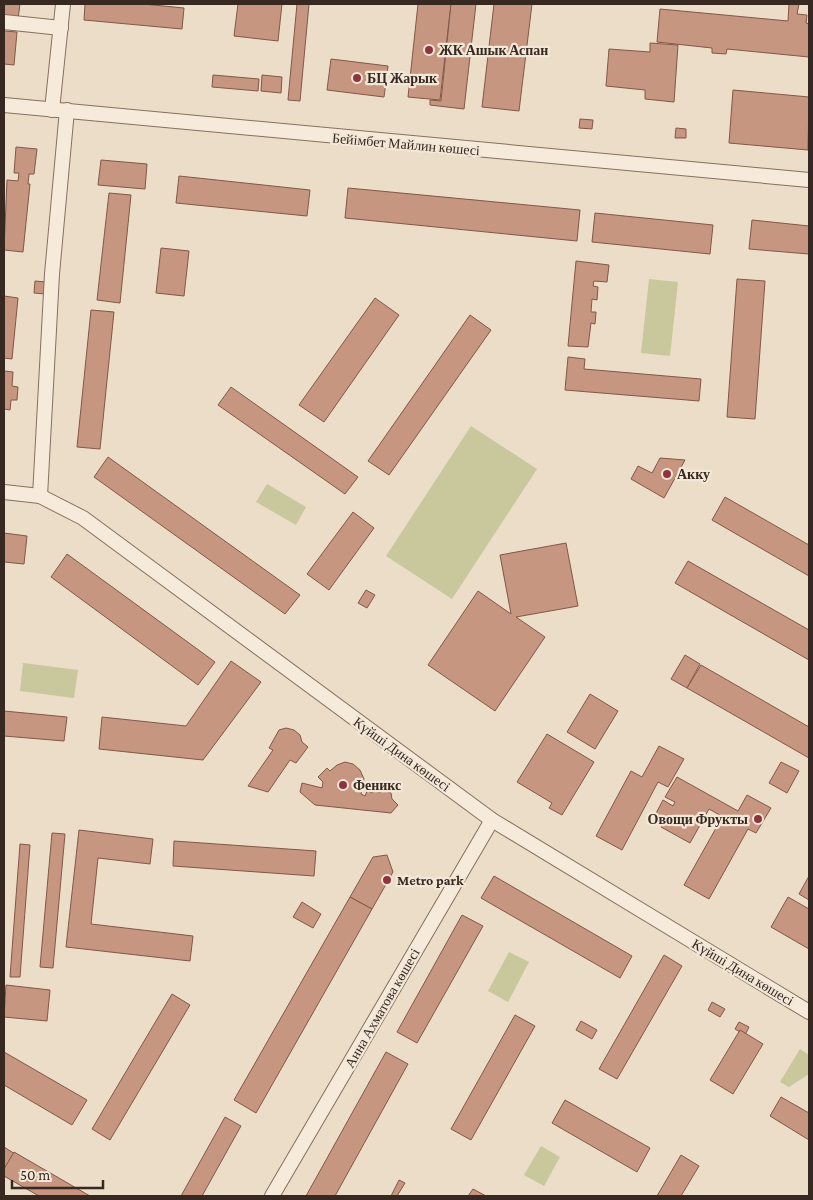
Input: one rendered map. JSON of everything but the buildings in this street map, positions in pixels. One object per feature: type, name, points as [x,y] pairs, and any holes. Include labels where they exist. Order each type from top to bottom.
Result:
[{"type":"street","points":[[52,110],[63,4]]},
{"type":"street","points":[[4,22],[61,28]]},
{"type":"street","name":"Бейімбет Майлин көшесі","points":[[4,105],[350,139],[809,180]]},
{"type":"street","points":[[40,496],[52,274],[67,110]]},
{"type":"street","name":"Күйші Дина көшесі","points":[[4,492],[40,496],[83,518],[492,820],[809,1012]]},
{"type":"street","name":"Анна Ахматова көшесі","points":[[272,1196],[492,820]]},
{"type":"green space","points":[[649,279],[678,282],[670,356],[641,353]]},
{"type":"green space","points":[[471,426],[537,469],[452,599],[386,556]]},
{"type":"green space","points":[[267,484],[306,507],[296,525],[256,502]]},
{"type":"green space","points":[[23,663],[78,670],[74,698],[20,691]]},
{"type":"green space","points":[[509,952],[529,962],[508,1002],[488,991]]},
{"type":"green space","points":[[800,1049],[809,1055],[809,1074],[789,1087],[780,1082]]},
{"type":"green space","points":[[541,1146],[560,1157],[544,1186],[524,1175]]},
{"type":"place","name":"ЖК Ашык Аспан","points":[[429,50]]},
{"type":"place","name":"БЦ Жарык","points":[[357,78]]},
{"type":"place","name":"Акку","points":[[667,474]]},
{"type":"place","name":"Феникс","points":[[343,785]]},
{"type":"place","name":"Овощи Фрукты","points":[[758,819]]},
{"type":"place","name":"Metro park","points":[[387,880]]}]
